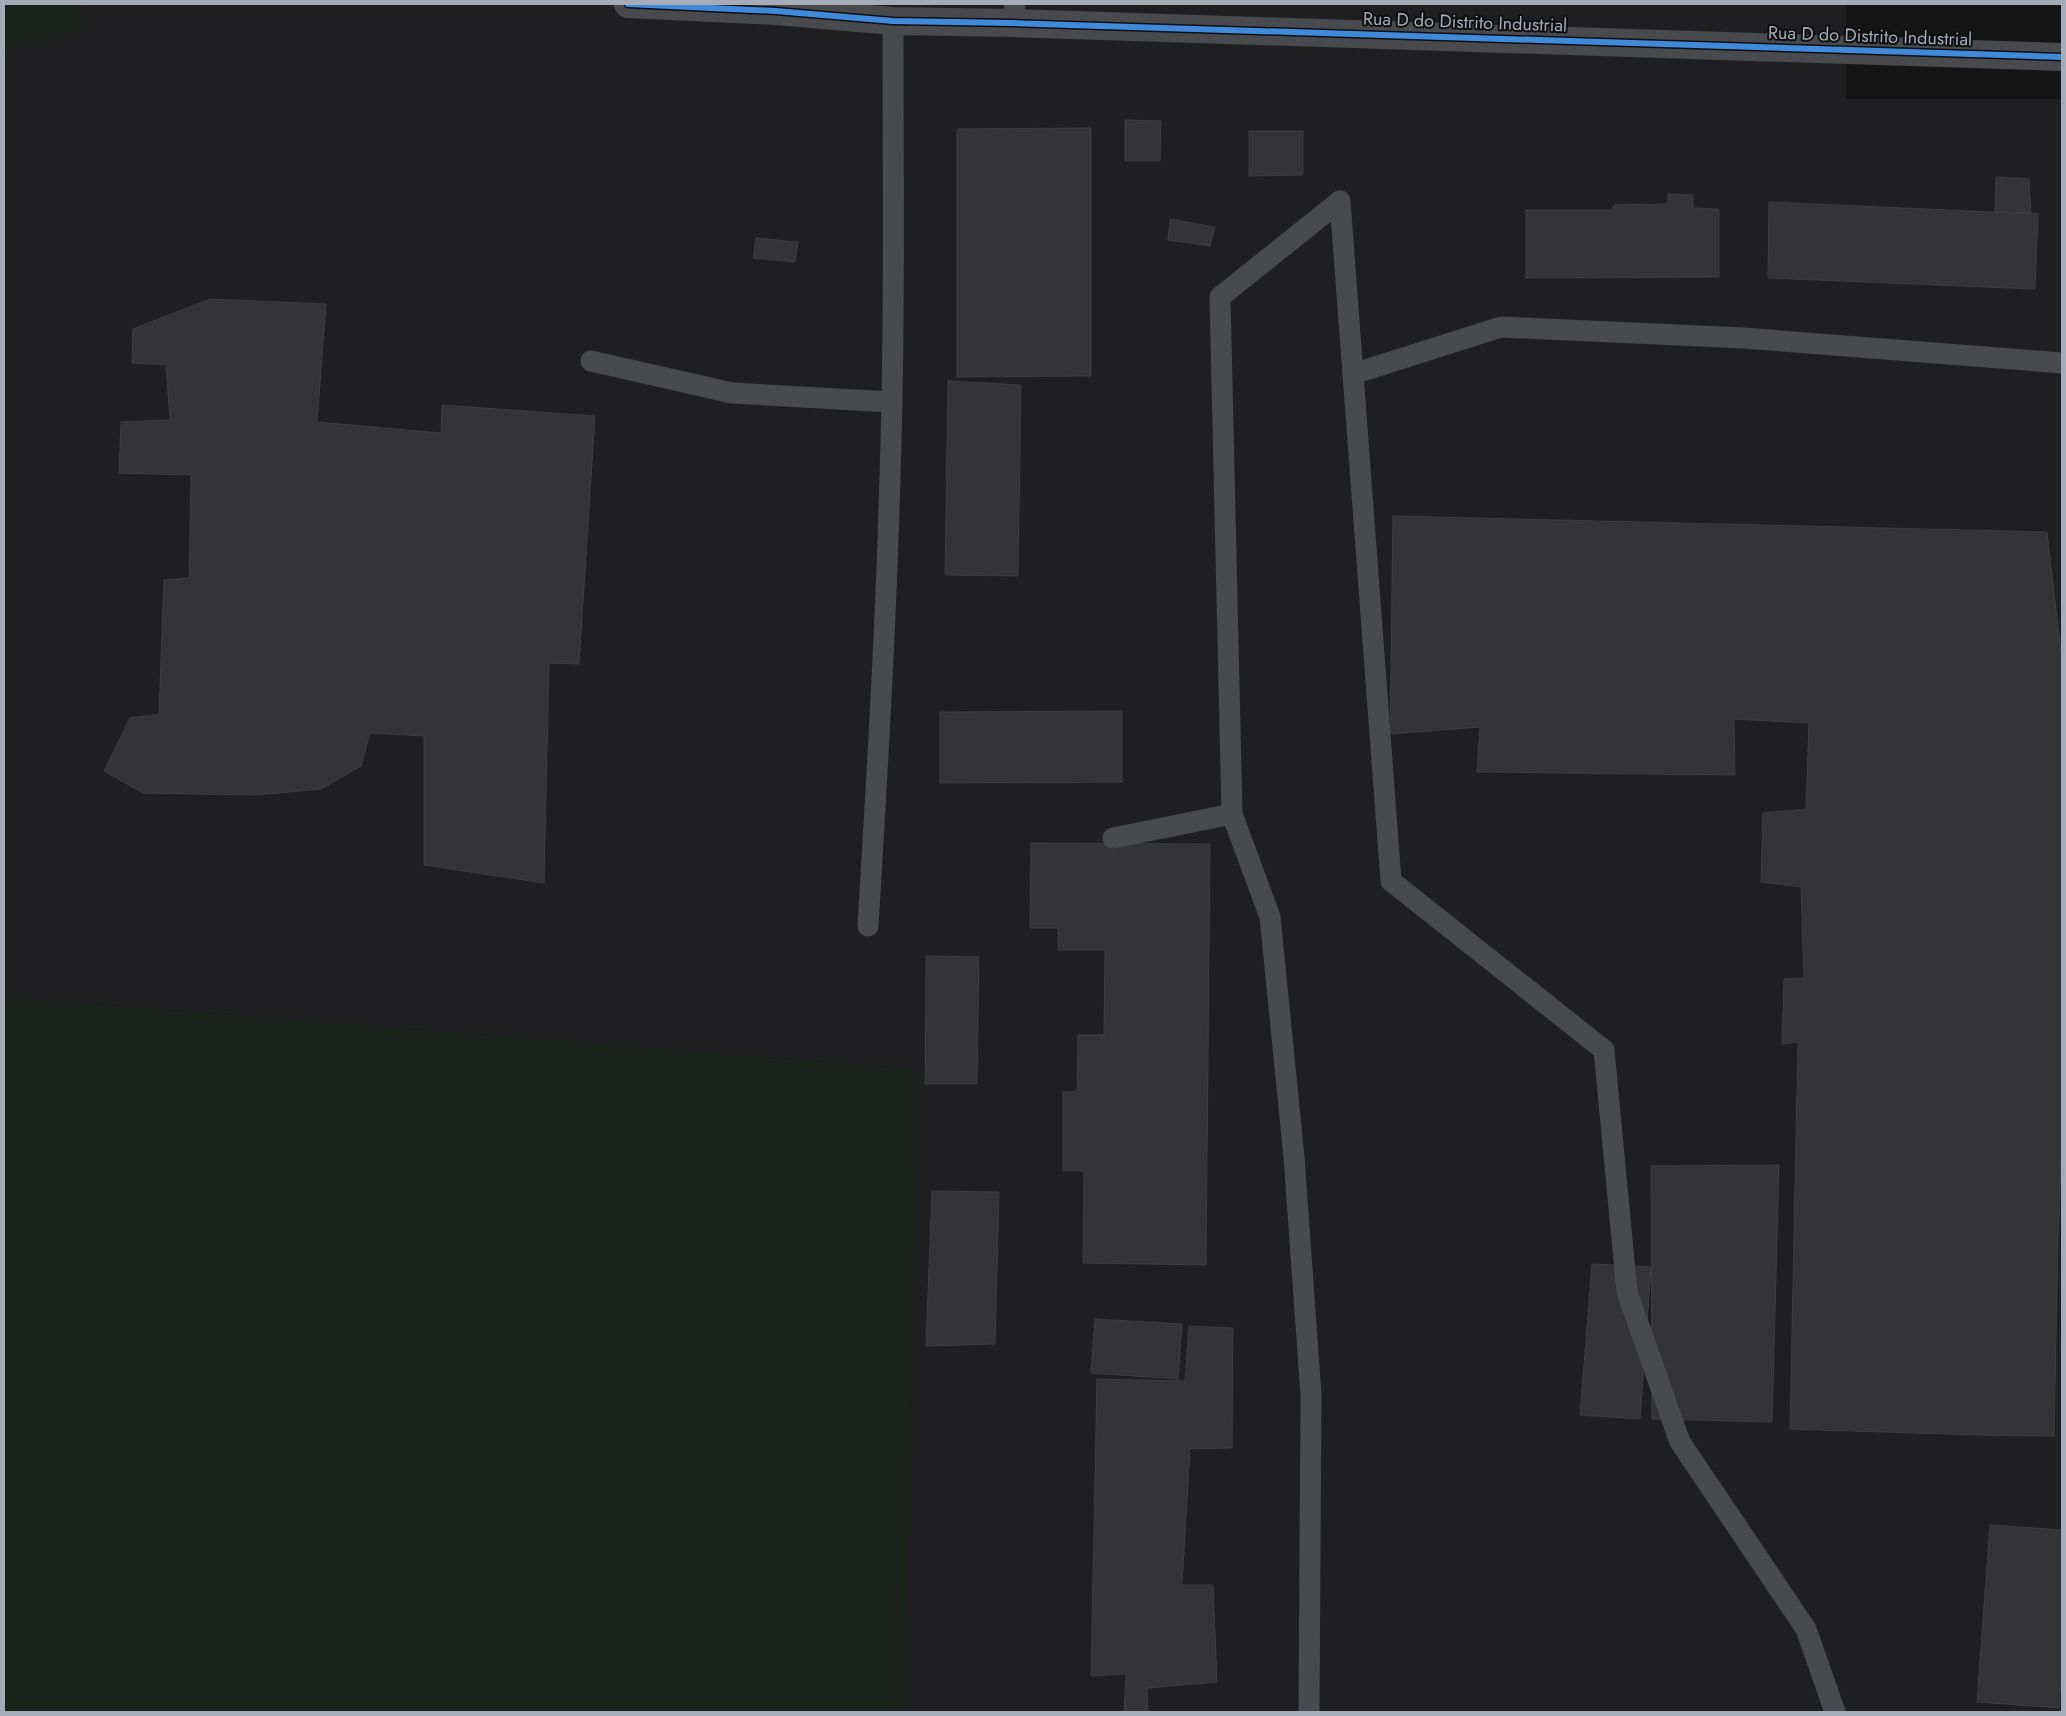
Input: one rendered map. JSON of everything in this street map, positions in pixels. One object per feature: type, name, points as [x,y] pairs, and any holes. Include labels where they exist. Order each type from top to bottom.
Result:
[{"type":"street","name":"Rua D do Distrito Industrial","points":[[628,4],[776,11],[892,21],[1014,13],[2062,57]]},
{"type":"lane","points":[[868,926],[884,644],[891,402],[893,318],[892,21]]},
{"type":"lane","points":[[1310,1712],[1311,1395],[1294,1157],[1270,917],[1232,814],[1220,297],[1340,201],[1391,881],[1604,1050],[1627,1292],[1680,1442],[1806,1629],[1835,1712]]},
{"type":"lane","points":[[1353,374],[1501,328],[1744,338],[2062,363]]},
{"type":"lane","points":[[591,361],[732,393],[891,402]]},
{"type":"lane","points":[[1113,838],[1232,814]]},
{"type":"shaded area","points":[[4,4],[79,4],[90,27],[4,52]]},
{"type":"shaded area","points":[[79,4],[1846,4],[1846,99],[2062,99],[2062,1712],[905,1712],[918,1069],[4,997],[4,52],[89,27]]},
{"type":"shaded area","points":[[4,997],[919,1069],[905,1712],[4,1712]]},
{"type":"building","points":[[1125,120],[1161,121],[1160,161],[1125,161]]},
{"type":"building","points":[[1091,128],[1091,376],[957,377],[957,129]]},
{"type":"building","points":[[1249,131],[1303,131],[1303,175],[1249,176]]},
{"type":"building","points":[[1996,177],[2029,179],[2031,213],[1995,212]]},
{"type":"building","points":[[1668,194],[1693,195],[1693,208],[1719,209],[1719,277],[1526,278],[1526,210],[1612,210],[1614,205],[1668,204]]},
{"type":"building","points":[[1769,202],[2038,214],[2035,289],[1768,278]]},
{"type":"building","points":[[1170,219],[1215,227],[1210,246],[1168,240]]},
{"type":"building","points":[[756,238],[798,242],[795,262],[753,258]]},
{"type":"building","points":[[210,299],[326,304],[317,422],[441,433],[442,405],[595,416],[579,664],[549,663],[544,883],[424,865],[424,736],[370,733],[361,766],[321,789],[255,795],[143,793],[104,771],[130,718],[159,714],[164,580],[189,578],[191,475],[119,473],[121,422],[170,420],[166,365],[132,363],[133,329]]},
{"type":"building","points":[[948,381],[1021,385],[1018,576],[945,575]]},
{"type":"building","points":[[1393,516],[2047,532],[2062,661],[2062,1136],[2054,1436],[1790,1429],[1798,1042],[1782,1044],[1784,979],[1804,978],[1801,887],[1761,882],[1763,813],[1806,809],[1809,723],[1734,719],[1735,775],[1477,772],[1480,727],[1390,734]]},
{"type":"building","points":[[1122,711],[1122,782],[940,783],[940,712]]},
{"type":"building","points":[[1031,843],[1210,844],[1206,1265],[1083,1263],[1084,1171],[1063,1171],[1063,1092],[1077,1091],[1078,1035],[1104,1035],[1105,950],[1058,950],[1058,928],[1030,928]]},
{"type":"building","points":[[926,956],[979,957],[977,1084],[925,1084]]},
{"type":"building","points":[[1779,1165],[1772,1422],[1652,1419],[1651,1166]]},
{"type":"building","points":[[932,1191],[999,1192],[995,1344],[926,1346]]},
{"type":"building","points":[[1592,1264],[1651,1267],[1640,1419],[1580,1415]]},
{"type":"building","points":[[1095,1319],[1182,1324],[1178,1379],[1091,1373]]},
{"type":"building","points":[[1189,1326],[1233,1328],[1232,1448],[1190,1449],[1182,1585],[1213,1585],[1217,1682],[1147,1688],[1148,1712],[1124,1712],[1126,1674],[1091,1676],[1097,1379],[1185,1381]]},
{"type":"building","points":[[1990,1525],[2062,1530],[2062,1662],[2059,1708],[1977,1702]]},
{"type":"cycle path","points":[[628,4],[776,11],[893,21],[1012,23],[2062,57]]}]
